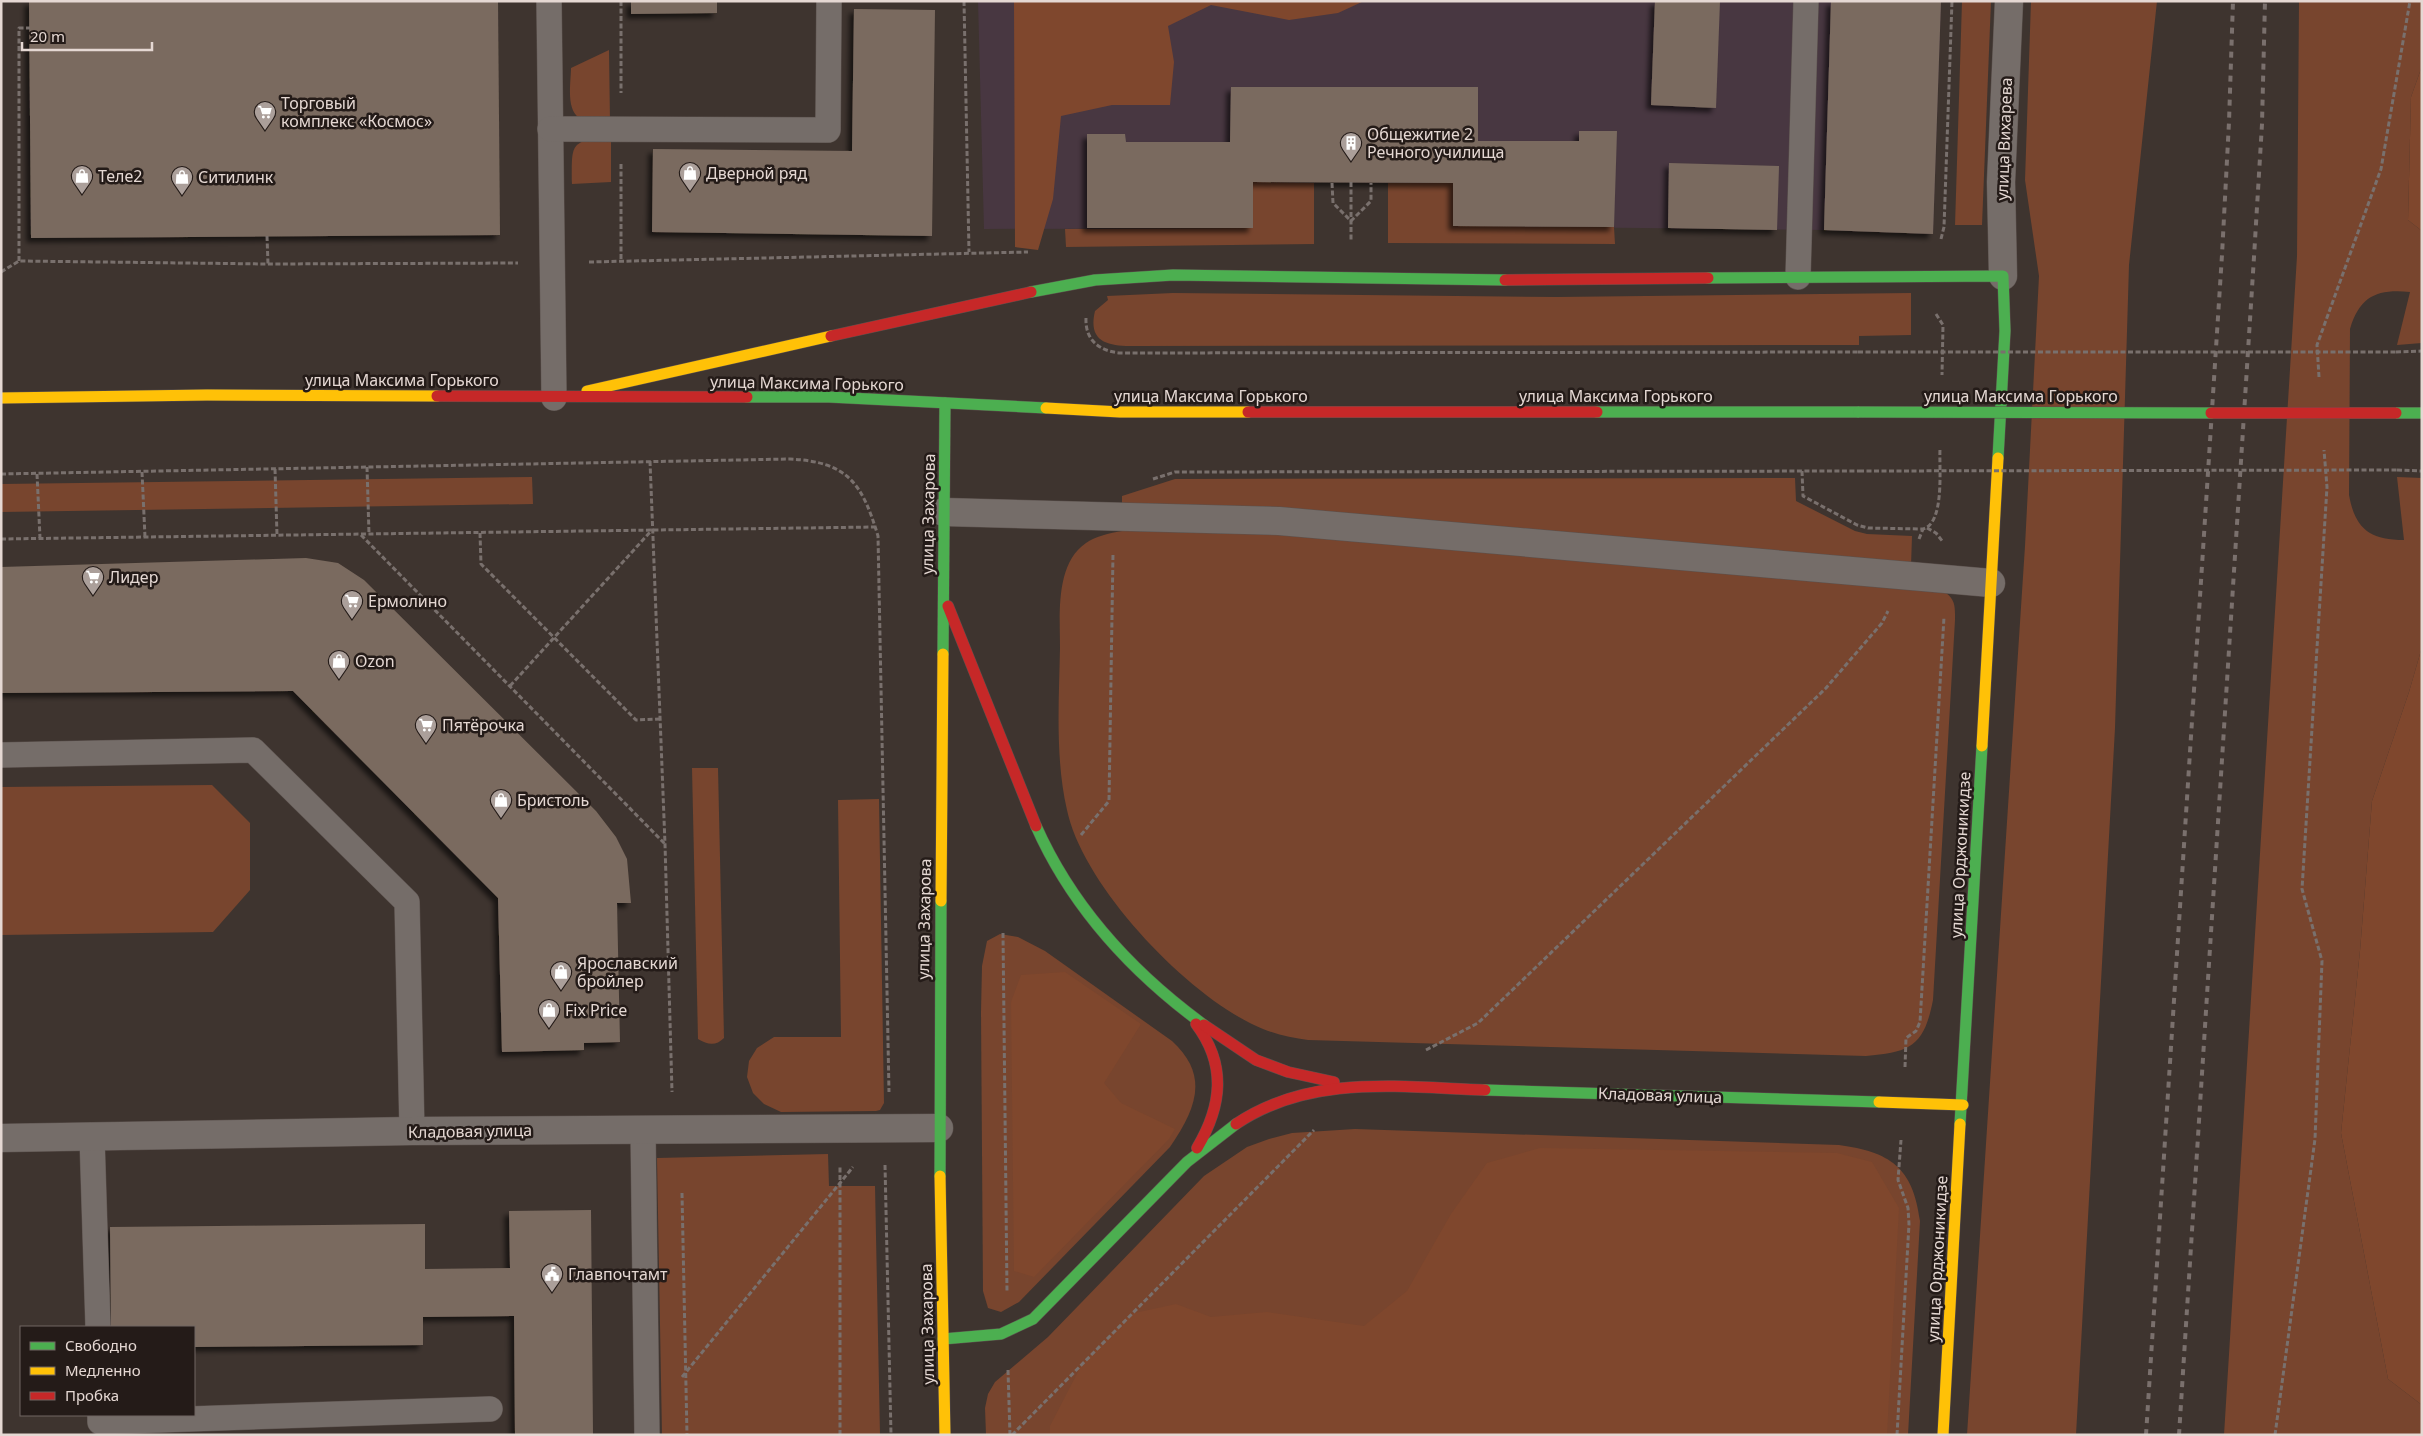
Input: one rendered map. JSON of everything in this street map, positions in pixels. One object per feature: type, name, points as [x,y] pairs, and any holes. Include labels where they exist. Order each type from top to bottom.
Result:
[{"type":"street","name":"улица Вихарева","points":[[2003,276],[2001,182],[2009,1]]},
{"type":"street","points":[[554,398],[1012,294],[1095,280],[1173,275],[1447,280],[2003,276]]},
{"type":"street","name":"улица Орджоникидзе","points":[[1943,1435],[2005,331],[2003,276]]},
{"type":"street","name":"улица Максима Горького","points":[[1,398],[207,395],[554,398],[829,397],[1120,412],[2396,414],[2422,412]]},
{"type":"street","name":"улица Захарова","points":[[945,403],[939,1128],[945,1435]]},
{"type":"street","points":[[944,512],[1114,515],[1279,521],[1991,583]]},
{"type":"street","points":[[943,593],[1037,827],[1055,865],[1102,932],[1137,970],[1180,1008],[1199,1028],[1209,1044],[1216,1063],[1219,1086],[1216,1107],[1207,1133],[1187,1162]]},
{"type":"street","points":[[1180,1008],[1225,1041],[1256,1060],[1288,1072],[1357,1086]]},
{"type":"street","points":[[943,1339],[1008,1334],[1020,1329],[1033,1319],[1187,1162],[1238,1121],[1264,1106],[1322,1088],[1357,1086]]},
{"type":"street","name":"Кладовая улица","points":[[1357,1086],[1963,1105]]},
{"type":"street","name":"Кладовая улица","points":[[1,1138],[643,1129],[939,1128]]},
{"type":"lane","points":[[549,1],[554,398]]},
{"type":"lane","points":[[550,129],[828,130],[829,1]]},
{"type":"lane","points":[[1798,277],[1806,1]]},
{"type":"lane","points":[[1,755],[253,750],[407,902],[412,1132]]},
{"type":"lane","points":[[643,1129],[647,1427]]},
{"type":"lane","points":[[92,1137],[98,1326]]},
{"type":"lane","points":[[100,1416],[100,1422],[490,1409]]},
{"type":"path","points":[[964,1],[969,252]]},
{"type":"path","points":[[1940,242],[1944,227],[1952,1]]},
{"type":"path","points":[[2320,383],[2317,345],[2381,169],[2410,1]]},
{"type":"path","points":[[19,261],[19,28],[30,28]]},
{"type":"path","points":[[1351,182],[1352,245]]},
{"type":"path","points":[[1332,183],[1333,203],[1351,221]]},
{"type":"path","points":[[1351,221],[1371,202],[1371,183]]},
{"type":"path","points":[[267,236],[268,264]]},
{"type":"path","points":[[1,272],[19,261],[268,264],[552,263],[969,252],[1035,252]]},
{"type":"path","points":[[1095,280],[1098,302],[1088,310],[1086,328],[1096,346],[1105,351],[1116,352],[2422,351]]},
{"type":"path","points":[[2275,1435],[2315,1129],[2322,961],[2302,889],[2327,487],[2324,440]]},
{"type":"path","points":[[1,474],[650,461],[813,460],[834,467],[857,486],[867,502],[875,527],[880,560],[889,1128],[885,1169],[891,1435]]},
{"type":"path","points":[[650,461],[665,844],[670,1040]]},
{"type":"path","points":[[367,467],[369,534]]},
{"type":"path","points":[[275,469],[277,535]]},
{"type":"path","points":[[1148,480],[1175,472],[2422,470]]},
{"type":"path","points":[[1802,471],[1803,496],[1857,525],[1868,528],[1912,528]]},
{"type":"path","points":[[142,472],[145,537]]},
{"type":"path","points":[[37,474],[40,538]]},
{"type":"path","points":[[1078,838],[1108,801],[1114,515]]},
{"type":"path","points":[[1,539],[875,527]]},
{"type":"path","points":[[1897,1435],[1909,1224],[1908,1208],[1898,1180],[1906,1038],[1916,1031],[1920,1022],[1947,552],[1936,533],[1927,528]]},
{"type":"path","points":[[510,686],[652,530]]},
{"type":"path","points":[[480,532],[481,564],[636,720],[660,719]]},
{"type":"path","points":[[361,534],[665,844]]},
{"type":"path","points":[[1418,1055],[1478,1023],[1826,688],[1882,623],[1906,576]]},
{"type":"path","points":[[1003,933],[1011,1435]]},
{"type":"path","points":[[1011,1435],[1357,1086]]},
{"type":"path","points":[[840,1157],[840,1435]]},
{"type":"path","points":[[647,1427],[686,1373],[840,1181],[858,1162]]},
{"type":"path","points":[[682,1189],[687,1435]]},
{"type":"shaded area","points":[[978,1],[1941,1],[1933,234],[1824,230],[1453,226],[1453,183],[1253,182],[1253,228],[984,229]]},
{"type":"shaded area","points":[[1014,1],[1364,1],[1338,13],[1289,20],[1211,5],[1168,26],[1174,62],[1170,105],[1112,105],[1061,116],[1053,199],[1038,250],[1015,247]]},
{"type":"shaded area","points":[[1962,1],[1991,1],[1982,225],[1955,225]]},
{"type":"shaded area","points":[[2031,1],[2157,1],[2129,265],[2115,728],[2076,1435],[1967,1435],[2025,546],[2039,276],[2025,180]]},
{"type":"shaded area","points":[[2299,1],[2422,1],[2422,66],[2411,97],[2408,220],[2422,231],[2422,343],[2397,345],[2410,292],[2388,292],[2371,297],[2359,309],[2350,329],[2349,495],[2355,516],[2366,530],[2381,538],[2404,540],[2397,477],[2422,478],[2422,647],[2409,692],[2372,801],[2360,951],[2341,1133],[2388,1379],[2422,1405],[2422,1435],[2224,1435],[2297,256]]},
{"type":"shaded area","points":[[609,50],[610,122],[582,119],[577,116],[571,104],[571,68]]},
{"type":"shaded area","points":[[2422,66],[2422,231],[2408,220],[2411,97]]},
{"type":"shaded area","points":[[611,137],[611,182],[572,184],[572,160],[576,147],[587,140]]},
{"type":"shaded area","points":[[1253,182],[1314,183],[1314,244],[1066,247],[1065,229],[1253,228]]},
{"type":"shaded area","points":[[1388,183],[1453,183],[1453,226],[1614,227],[1615,244],[1388,243]]},
{"type":"shaded area","points":[[1173,293],[1557,297],[1911,293],[1911,335],[1859,336],[1859,345],[1121,346],[1106,343],[1096,335],[1093,321],[1095,311],[1108,300],[1107,296]]},
{"type":"shaded area","points":[[532,477],[533,504],[1,512],[1,484]]},
{"type":"shaded area","points":[[1795,478],[1796,501],[1855,531],[1867,534],[1912,536],[1911,566],[1122,504],[1122,496],[1175,479]]},
{"type":"shaded area","points":[[1135,529],[1231,529],[1946,593],[1955,608],[1955,620],[1933,1000],[1925,1028],[1920,1037],[1905,1049],[1866,1056],[1308,1040],[1263,1029],[1235,1014],[1204,993],[1144,938],[1094,873],[1077,840],[1067,810],[1063,790],[1059,750],[1060,606],[1064,577],[1069,564],[1076,552],[1086,543],[1099,536]]},
{"type":"shaded area","points":[[2422,647],[2422,1405],[2388,1379],[2341,1133],[2360,951],[2372,801],[2409,692]]},
{"type":"shaded area","points":[[692,768],[718,768],[724,1038],[712,1044],[698,1039]]},
{"type":"shaded area","points":[[212,785],[250,823],[250,890],[213,932],[1,935],[1,787]]},
{"type":"shaded area","points":[[879,799],[884,1103],[880,1110],[876,1111],[781,1112],[764,1104],[753,1093],[747,1077],[749,1061],[757,1048],[774,1037],[841,1037],[838,800]]},
{"type":"shaded area","points":[[1000,934],[1018,937],[1045,951],[1172,1041],[1184,1054],[1195,1080],[1192,1106],[1187,1119],[1170,1147],[1019,1302],[1001,1312],[988,1308],[983,1291],[981,1012],[982,966],[987,941]]},
{"type":"shaded area","points":[[1065,972],[1141,1024],[1104,1083],[1121,1103],[1175,1129],[1169,1139],[1034,1277],[1014,1271],[1011,1002],[1021,975]]},
{"type":"shaded area","points":[[1355,1129],[1839,1145],[1872,1152],[1885,1158],[1896,1165],[1912,1187],[1920,1221],[1908,1435],[986,1435],[985,1408],[988,1394],[995,1382],[1048,1337],[1204,1176],[1247,1147],[1269,1139],[1292,1133]]},
{"type":"shaded area","points":[[1540,1148],[1837,1153],[1872,1162],[1899,1208],[1887,1435],[1050,1435],[1050,1426],[1082,1364],[1130,1314],[1176,1304],[1211,1317],[1267,1312],[1364,1326],[1407,1291],[1451,1214],[1487,1163]]},
{"type":"shaded area","points":[[828,1154],[829,1186],[875,1186],[880,1435],[662,1435],[657,1158]]},
{"type":"building","name":"Торговый комплекс «Космос»","points":[[29,1],[498,1],[500,235],[31,238]]},
{"type":"building","points":[[631,1],[717,1],[717,13],[631,14]]},
{"type":"building","points":[[1655,1],[1720,1],[1716,108],[1651,105]]},
{"type":"building","points":[[1831,1],[1941,1],[1933,234],[1824,230]]},
{"type":"building","points":[[854,9],[935,10],[932,236],[652,232],[653,149],[852,151]]},
{"type":"building","name":"Общежитие 2 Речного училища","points":[[1231,87],[1478,87],[1478,141],[1579,141],[1579,131],[1617,131],[1614,227],[1453,226],[1453,183],[1253,182],[1253,228],[1087,228],[1087,134],[1125,134],[1126,142],[1230,142]]},
{"type":"building","points":[[1669,163],[1779,166],[1777,230],[1668,228]]},
{"type":"building","points":[[306,558],[338,563],[364,580],[596,811],[616,837],[627,859],[631,903],[617,903],[620,1042],[584,1043],[584,1050],[502,1052],[498,898],[293,691],[1,693],[1,567]]},
{"type":"building","points":[[591,1210],[593,1435],[515,1435],[514,1316],[423,1317],[423,1345],[195,1347],[195,1326],[111,1326],[110,1227],[425,1224],[425,1269],[510,1268],[509,1211]]},
{"type":"railway","points":[[2146,1435],[2222,255],[2233,1]]},
{"type":"railway","points":[[2179,1435],[2262,124],[2265,1]]},
{"type":"traffic: fast","points":[[1031,292],[1095,280],[1173,275],[1505,280]]},
{"type":"traffic: fast","points":[[1708,278],[2003,276],[2005,331],[1998,458]]},
{"type":"traffic: fast","points":[[747,397],[829,397],[1046,408]]},
{"type":"traffic: fast","points":[[943,654],[945,403]]},
{"type":"traffic: fast","points":[[1597,412],[1859,412]]},
{"type":"traffic: fast","points":[[1859,412],[2211,413]]},
{"type":"traffic: fast","points":[[2396,413],[2422,413]]},
{"type":"traffic: fast","points":[[1960,1124],[1982,746]]},
{"type":"traffic: fast","points":[[1036,826],[1067,884],[1107,936],[1129,961],[1178,1005],[1204,1025]]},
{"type":"traffic: fast","points":[[940,1176],[941,901]]},
{"type":"traffic: fast","points":[[1485,1090],[1879,1102]]},
{"type":"traffic: fast","points":[[943,1339],[1001,1334],[1033,1319],[1187,1162],[1236,1124]]},
{"type":"traffic: slow","points":[[587,391],[831,336]]},
{"type":"traffic: slow","points":[[1,398],[207,395],[437,396]]},
{"type":"traffic: slow","points":[[1046,408],[1120,412],[1248,412]]},
{"type":"traffic: slow","points":[[1982,746],[1998,458]]},
{"type":"traffic: slow","points":[[941,901],[943,654]]},
{"type":"traffic: slow","points":[[1879,1102],[1963,1105]]},
{"type":"traffic: slow","points":[[1943,1435],[1960,1124]]},
{"type":"traffic: slow","points":[[940,1176],[945,1435]]},
{"type":"traffic: jam","points":[[1505,280],[1708,278]]},
{"type":"traffic: jam","points":[[831,336],[1031,292]]},
{"type":"traffic: jam","points":[[437,396],[747,397]]},
{"type":"traffic: jam","points":[[1248,412],[1597,412]]},
{"type":"traffic: jam","points":[[2211,413],[2396,413]]},
{"type":"traffic: jam","points":[[948,606],[1036,826]]},
{"type":"traffic: jam","points":[[1196,1024],[1206,1039],[1213,1055],[1217,1070],[1218,1086],[1212,1117],[1197,1148]]},
{"type":"traffic: jam","points":[[1204,1025],[1256,1060],[1288,1072],[1334,1082]]},
{"type":"traffic: jam","points":[[1236,1124],[1264,1108],[1294,1097],[1325,1090],[1388,1086],[1485,1090]]},
{"type":"place","name":"Торговый комплекс «Космос»","points":[[265,131]]},
{"type":"place","name":"Общежитие 2 Речного училища","points":[[1351,162]]},
{"type":"place","name":"Дверной ряд","points":[[690,192]]},
{"type":"place","name":"Теле2","points":[[82,195]]},
{"type":"place","name":"Ситилинк","points":[[182,196]]},
{"type":"place","name":"Лидер","points":[[93,596]]},
{"type":"place","name":"Ермолино","points":[[352,620]]},
{"type":"place","name":"Ozon","points":[[339,680]]},
{"type":"place","name":"Пятёрочка","points":[[426,744]]},
{"type":"place","name":"Бристоль","points":[[501,819]]},
{"type":"place","name":"Ярославский бройлер","points":[[561,991]]},
{"type":"place","name":"Fix Price","points":[[549,1029]]},
{"type":"place","name":"Главпочтамт","points":[[552,1293]]}]
